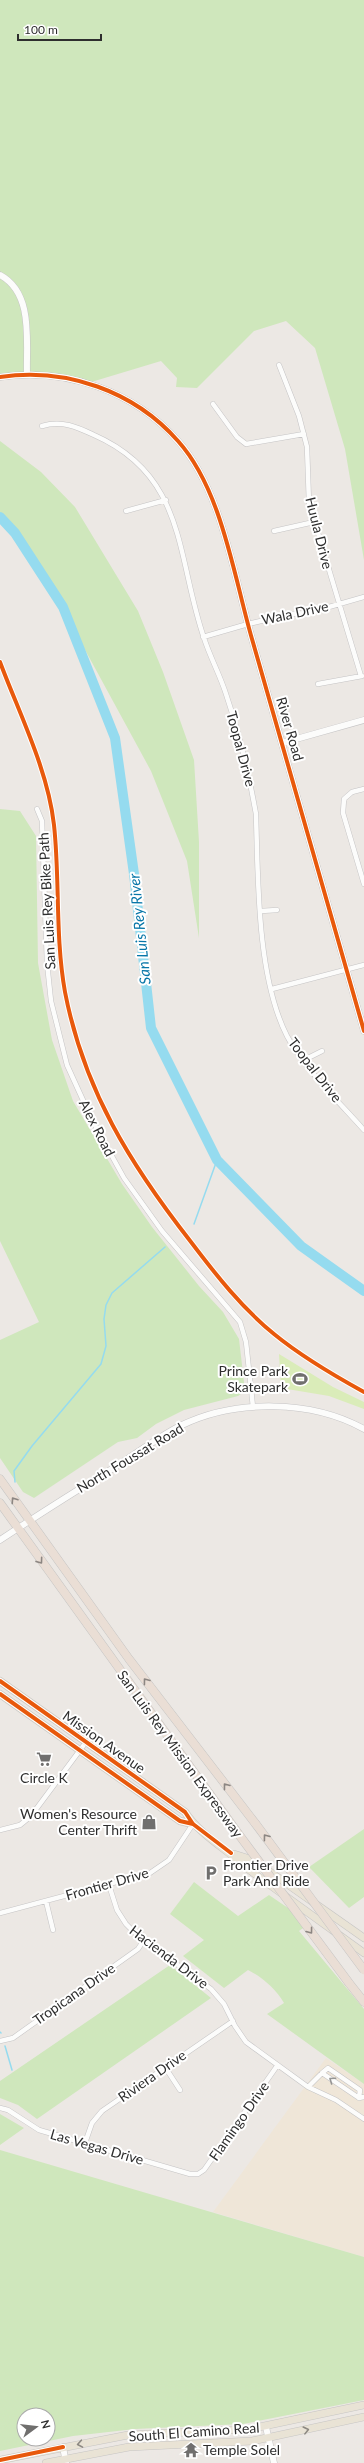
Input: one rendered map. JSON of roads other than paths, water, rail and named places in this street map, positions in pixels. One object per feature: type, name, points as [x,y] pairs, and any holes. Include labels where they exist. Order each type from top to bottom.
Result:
[{"type":"highway","name":"San Luis Rey Mission Expressway","points":[[0,1479],[28,1521],[133,1665],[255,1823],[364,1970]]},
{"type":"highway","name":"San Luis Rey Mission Expressway","points":[[0,1503],[17,1529],[237,1832],[364,2002]]},
{"type":"main road","points":[[0,275],[16,289],[22,301],[26,321],[27,374]]},
{"type":"main road","name":"River Road","points":[[0,377],[27,374],[62,377],[88,383],[111,391],[142,409],[178,441],[204,480],[214,504],[364,1031]]},
{"type":"main road","points":[[282,743],[364,720]]},
{"type":"main road","name":"North Foussat Road","points":[[0,1540],[182,1425],[225,1411],[253,1407],[281,1406],[314,1410],[364,1428]]},
{"type":"main road","name":"Mission Avenue","points":[[0,1681],[185,1812],[193,1824],[231,1853],[248,1869],[364,1953]]},
{"type":"main road","name":"Mission Avenue","points":[[0,1694],[180,1821],[193,1824]]},
{"type":"main road","name":"Mission Avenue","points":[[231,1853],[253,1860],[364,1938]]},
{"type":"main road","name":"South El Camino Real","points":[[0,2460],[128,2435],[230,2432],[266,2427],[364,2405]]},
{"type":"main road","name":"South El Camino Real","points":[[46,2463],[67,2461],[129,2447],[268,2438],[364,2417]]},
{"type":"main road","points":[[266,2427],[274,2463]]},
{"type":"main road","points":[[63,2447],[67,2461]]},
{"type":"street","name":"Huula Drive","points":[[279,365],[304,434],[309,467],[309,503],[314,522],[338,604],[363,676]]},
{"type":"street","points":[[213,404],[237,437],[246,444],[304,434]]},
{"type":"street","name":"Toopal Drive","points":[[42,426],[61,423],[116,445],[140,465],[166,500],[182,547],[203,637],[226,694],[252,794],[256,814],[262,942],[280,1019],[287,1037],[304,1060],[364,1130]]},
{"type":"street","points":[[126,511],[166,500]]},
{"type":"street","points":[[274,532],[314,522]]},
{"type":"street","name":"Wala Drive","points":[[203,637],[290,614],[308,613],[364,597]]},
{"type":"street","points":[[318,684],[363,676]]},
{"type":"street","points":[[364,789],[352,792],[344,799],[343,813],[364,884]]},
{"type":"street","name":"Alex Road","points":[[37,809],[42,821],[47,963],[51,1001],[67,1065],[92,1120],[124,1178],[162,1231],[240,1322],[246,1342],[253,1407]]},
{"type":"street","points":[[261,911],[277,910]]},
{"type":"street","points":[[272,989],[364,964]]},
{"type":"street","points":[[304,1060],[322,1051]]},
{"type":"street","points":[[0,1830],[20,1825],[31,1816],[86,1742]]},
{"type":"street","name":"Frontier Drive","points":[[0,1913],[150,1873],[169,1860],[193,1824]]},
{"type":"street","name":"Hacienda Drive","points":[[109,1885],[117,1910],[126,1924],[144,1940],[211,1989],[224,2004],[246,2042],[277,2066],[308,2087],[336,2100],[364,2119]]},
{"type":"street","points":[[46,1901],[53,1930]]},
{"type":"street","name":"Tropicana Drive","points":[[0,2041],[13,2038],[138,1949],[144,1940]]},
{"type":"street","name":"Riviera Drive","points":[[85,2143],[92,2124],[102,2111],[165,2066],[233,2021]]},
{"type":"street","points":[[165,2066],[180,2090]]},
{"type":"street","name":"Flamingo Drive","points":[[198,2174],[204,2170],[277,2066]]},
{"type":"street","points":[[308,2087],[328,2068],[360,2090],[361,2098]]},
{"type":"street","points":[[322,2073],[361,2098]]},
{"type":"street","name":"Las Vegas Drive","points":[[0,2108],[8,2110],[39,2130],[190,2174],[198,2174]]},
{"type":"waterway","name":"San Luis Rey River","points":[[0,517],[15,533],[63,607],[115,738],[134,874],[151,1028],[217,1160],[301,1246],[364,1291]]},
{"type":"waterway","points":[[194,1224],[217,1160]]},
{"type":"waterway","points":[[15,1482],[14,1471],[32,1446],[101,1364],[106,1346],[104,1319],[106,1305],[112,1293],[165,1247]]},
{"type":"waterway","points":[[5,2046],[12,2070]]},
{"type":"place","name":"Prince Park Skatepark","points":[[300,1379]]},
{"type":"place","name":"Circle K","points":[[44,1759]]},
{"type":"place","name":"Women's Resource Center Thrift","points":[[149,1822]]},
{"type":"place","name":"Frontier Drive Park And Ride","points":[[211,1873]]},
{"type":"place","name":"Temple Solel","points":[[191,2450]]}]
